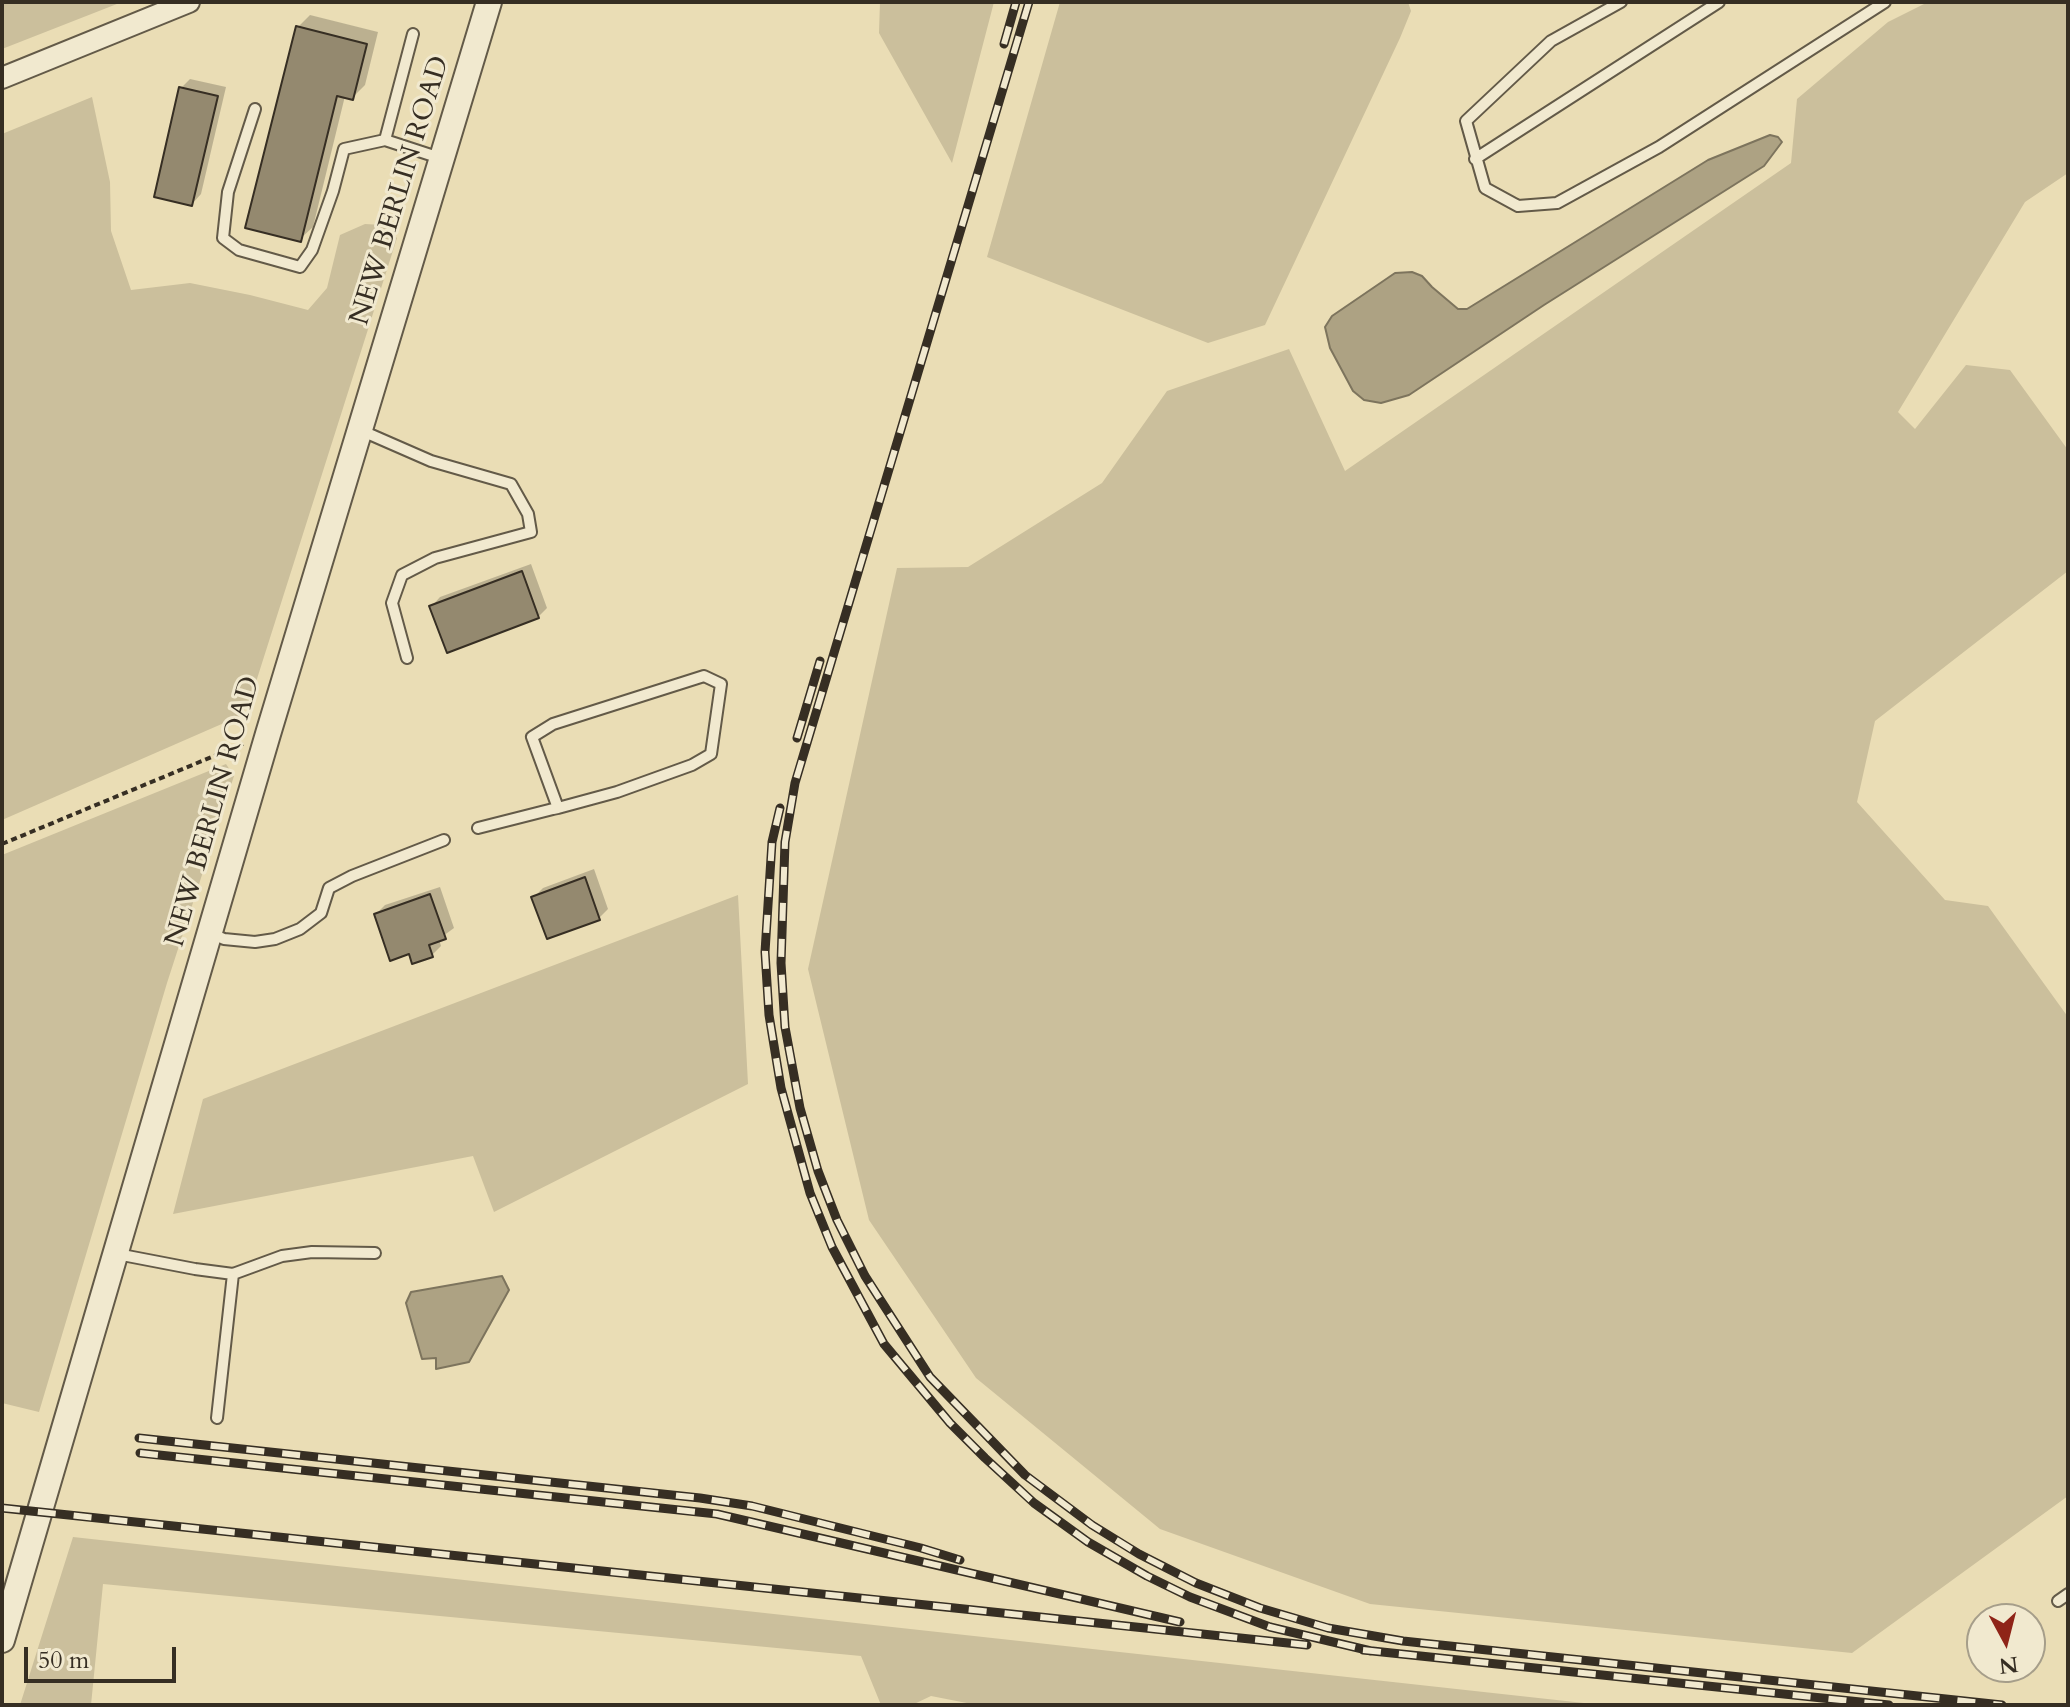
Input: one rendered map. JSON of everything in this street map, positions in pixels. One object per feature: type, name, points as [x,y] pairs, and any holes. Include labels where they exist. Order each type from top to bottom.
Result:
[{"type":"street","points":[[2,78],[189,2]]},
{"type":"street","name":"NEW BERLIN ROAD","points":[[2,1640],[268,734],[489,2]]},
{"type":"lane","points":[[1621,2],[1551,41],[1466,121],[1485,188],[1518,206],[1557,203],[1659,147],[1885,2]]},
{"type":"lane","points":[[1475,159],[1719,2]]},
{"type":"lane","points":[[385,140],[413,34]]},
{"type":"lane","points":[[255,109],[228,192],[223,238],[239,250],[300,267],[312,250],[344,149],[385,140],[442,159]]},
{"type":"lane","points":[[360,430],[431,461],[511,484],[528,514],[531,532],[435,558],[402,575],[392,603],[407,658]]},
{"type":"lane","points":[[478,828],[558,808],[617,792],[692,765],[711,754],[721,684],[704,676],[553,724],[532,737],[558,808]]},
{"type":"lane","points":[[210,933],[224,939],[255,942],[275,939],[300,929],[321,913],[329,888],[444,840]]},
{"type":"lane","points":[[115,1253],[233,1274],[282,1256],[312,1252],[375,1253]]},
{"type":"lane","points":[[217,1418],[233,1274]]},
{"type":"path","points":[[2,844],[268,734]]},
{"type":"shaded area","points":[[2,2],[122,2],[2,49]]},
{"type":"shaded area","points":[[880,2],[994,2],[952,163],[879,33]]},
{"type":"shaded area","points":[[1060,2],[1408,2],[1411,11],[1400,38],[1265,325],[1208,343],[987,257]]},
{"type":"shaded area","points":[[1928,2],[2068,2],[2068,173],[2025,202],[1898,412],[1915,429],[1966,365],[2010,370],[2068,450],[2068,571],[1875,721],[1857,802],[1945,900],[1988,906],[2068,1017],[2068,1496],[1852,1653],[1370,1604],[1160,1529],[976,1378],[869,1220],[808,969],[897,568],[968,567],[1102,483],[1167,391],[1289,349],[1345,471],[1791,163],[1797,99],[1888,22]]},
{"type":"shaded area","points":[[92,97],[110,182],[111,231],[131,290],[190,283],[308,310],[327,288],[340,235],[365,224],[383,225],[397,238],[249,704],[240,716],[2,820],[2,134]]},
{"type":"shaded area","points":[[1770,135],[1782,142],[1764,166],[1544,305],[1409,395],[1381,403],[1364,400],[1353,391],[1330,348],[1325,327],[1332,316],[1395,273],[1412,272],[1422,276],[1458,309],[1467,309],[1708,160]]},
{"type":"shaded area","points":[[226,764],[234,776],[167,983],[39,1412],[2,1403],[2,855]]},
{"type":"shaded area","points":[[738,895],[748,1084],[494,1212],[473,1156],[173,1214],[203,1099]]},
{"type":"shaded area","points":[[502,1276],[509,1290],[469,1362],[436,1369],[436,1358],[422,1359],[406,1303],[411,1292]]},
{"type":"shaded area","points":[[73,1537],[1602,1705],[977,1705],[931,1696],[912,1705],[881,1705],[861,1656],[103,1584],[91,1705],[20,1705]]},
{"type":"building","points":[[296,26],[367,44],[353,100],[337,96],[301,242],[245,228]]},
{"type":"building","points":[[179,87],[218,96],[192,206],[154,197]]},
{"type":"building","points":[[522,571],[539,618],[447,653],[429,606]]},
{"type":"building","points":[[585,877],[600,920],[547,939],[531,897]]},
{"type":"building","points":[[430,894],[446,939],[429,945],[433,957],[412,964],[409,954],[390,961],[374,914]]},
{"type":"railway","points":[[1004,44],[1016,2]]},
{"type":"railway","points":[[1029,2],[795,783],[785,842],[781,963],[785,1027],[800,1108],[818,1171],[837,1220],[865,1276],[930,1377],[1025,1475],[1092,1525],[1139,1554],[1196,1583],[1260,1608],[1328,1628],[1403,1641],[2002,1705]]},
{"type":"railway","points":[[797,738],[820,661]]},
{"type":"railway","points":[[780,808],[772,842],[765,952],[769,1015],[781,1088],[810,1193],[832,1247],[884,1344],[950,1423],[985,1458],[1034,1503],[1088,1542],[1190,1597],[1270,1627],[1371,1651]]},
{"type":"railway","points":[[139,1438],[700,1498],[752,1506],[960,1560]]},
{"type":"railway","points":[[140,1453],[717,1514],[1180,1622]]},
{"type":"railway","points":[[2,1508],[1307,1645]]},
{"type":"railway","points":[[1363,1650],[1889,1705]]}]
